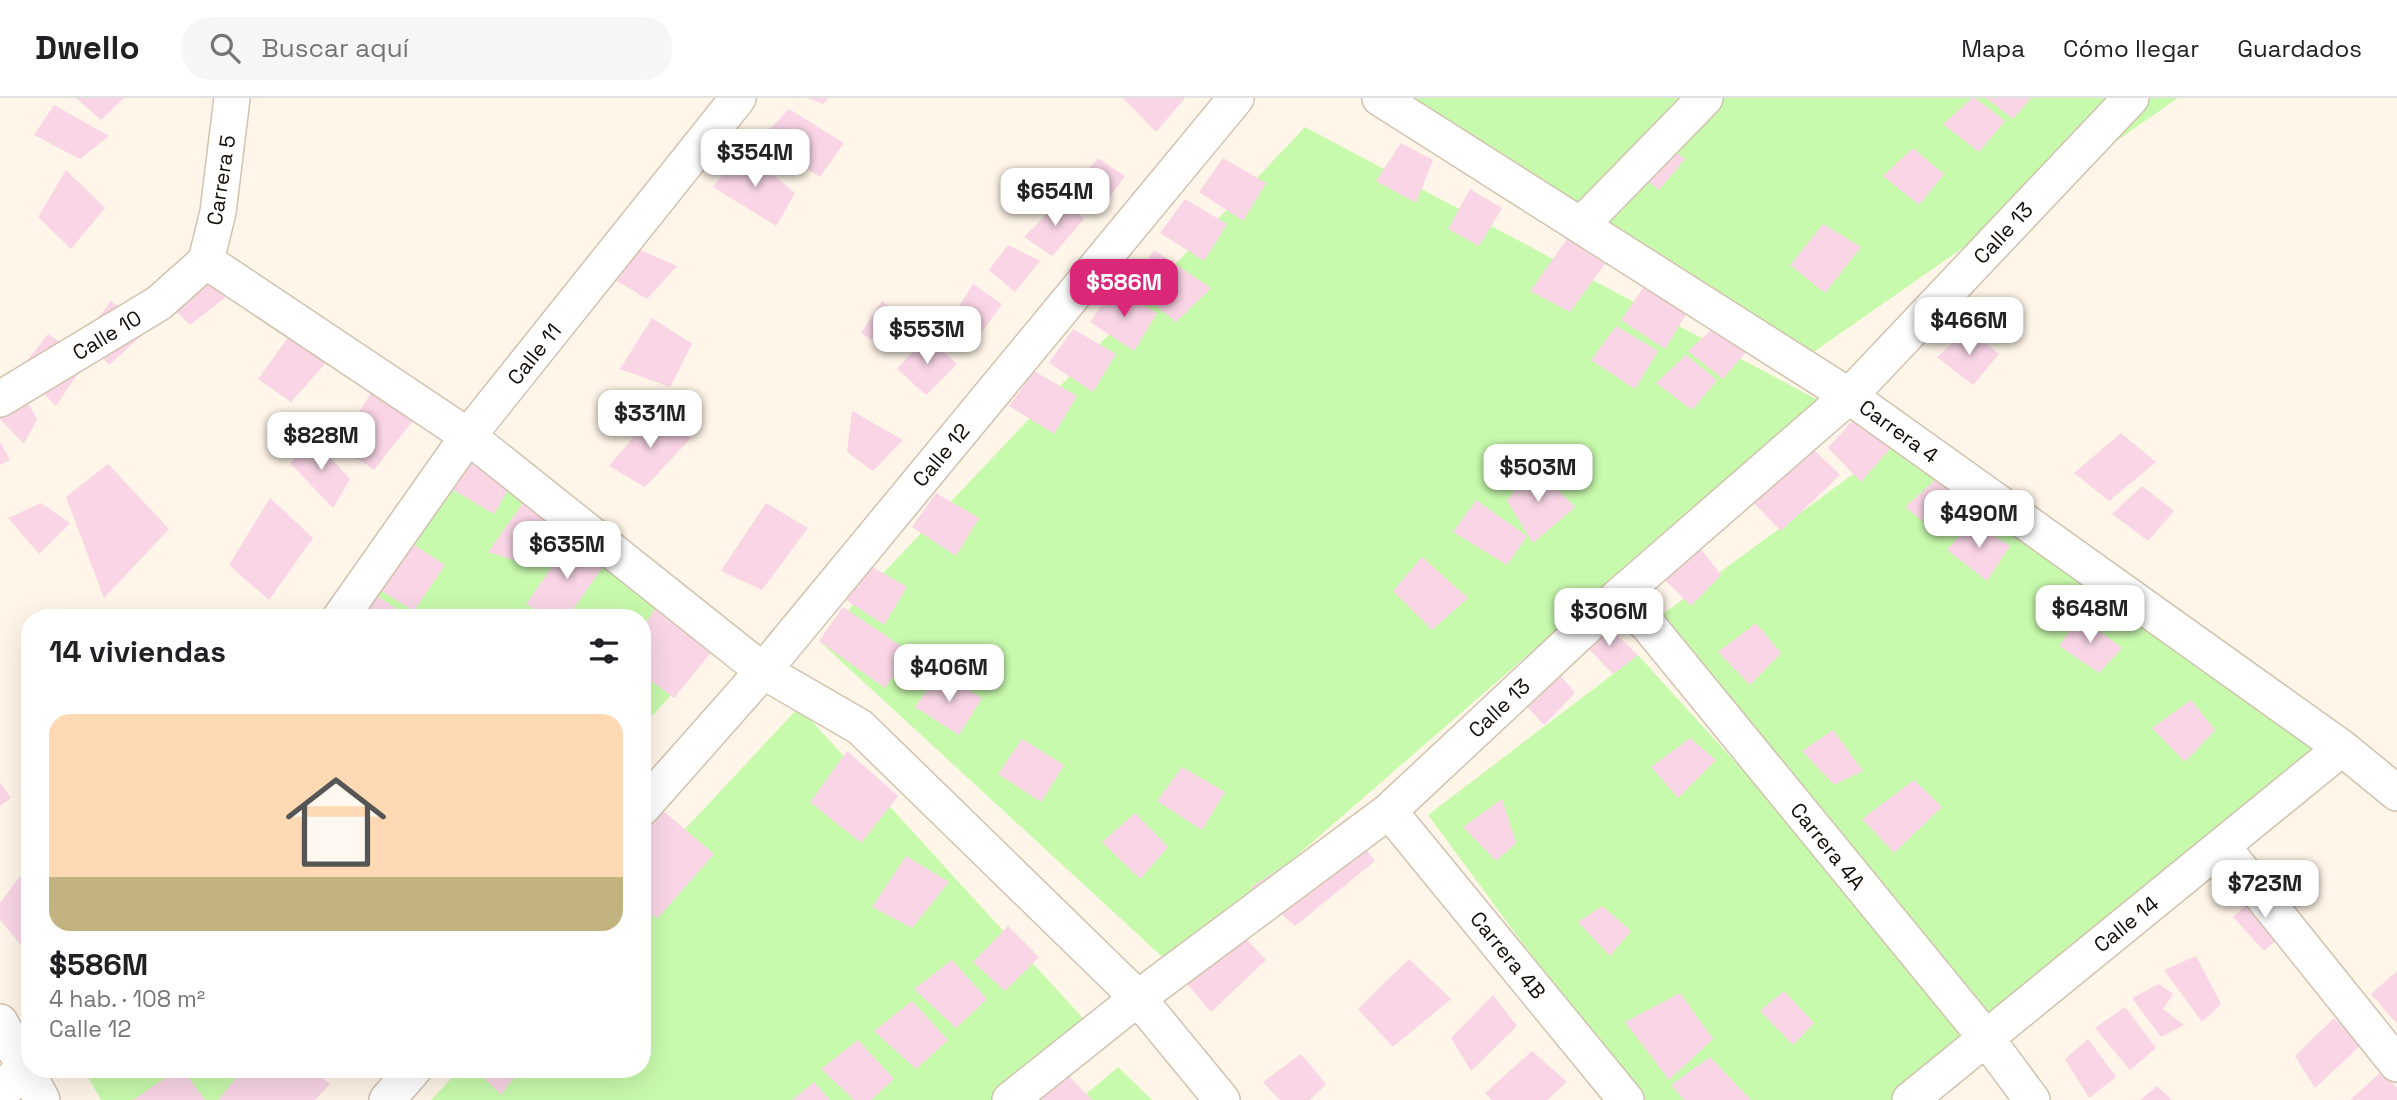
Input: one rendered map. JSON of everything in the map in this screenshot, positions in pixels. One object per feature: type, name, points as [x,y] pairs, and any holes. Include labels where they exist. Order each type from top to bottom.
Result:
[{"type":"street","name":"Carrera 5","points":[[206,261],[218,212],[232,98]]},
{"type":"street","name":"Calle 11","points":[[346,609],[468,436],[738,98]]},
{"type":"street","name":"Calle 12","points":[[651,798],[763,671],[1236,98]]},
{"type":"street","name":"Carrera 4","points":[[1380,98],[1849,396],[2342,748],[2397,793]]},
{"type":"street","points":[[1581,225],[1705,98]]},
{"type":"street","name":"Calle 13","points":[[1010,1100],[1138,998],[1390,811],[1618,597],[1849,396],[2131,98]]},
{"type":"street","name":"Calle 10","points":[[0,399],[159,303],[206,261]]},
{"type":"street","points":[[206,261],[468,436],[763,671],[860,727],[1138,998],[1222,1100]]},
{"type":"street","name":"Carrera 4A","points":[[1618,597],[1648,625],[1986,1038],[2032,1100]]},
{"type":"street","name":"Calle 14","points":[[1910,1100],[2342,748]]},
{"type":"street","name":"Carrera 4B","points":[[1390,811],[1626,1100]]},
{"type":"street","points":[[2222,846],[2397,1063]]},
{"type":"street","points":[[0,1022],[21,1054]]},
{"type":"street","points":[[0,1096],[21,1068]]},
{"type":"street","points":[[33,1078],[43,1100]]},
{"type":"street","points":[[387,1100],[406,1078]]},
{"type":"green space","points":[[1381,98],[2178,98],[1805,358]]},
{"type":"green space","points":[[1305,127],[1820,401],[1171,965],[819,641]]},
{"type":"green space","points":[[1894,444],[2342,748],[1912,1100],[1638,1100],[1428,815],[1638,655],[1972,1023],[1648,625]]},
{"type":"green space","points":[[470,449],[722,639],[651,717],[651,609],[354,609]]},
{"type":"green space","points":[[799,707],[1092,1028],[1001,1100],[431,1100],[452,1078],[651,1078],[651,865]]},
{"type":"green space","points":[[1118,1067],[1152,1100],[1079,1100]]},
{"type":"green space","points":[[88,1078],[322,1078],[302,1100],[101,1100]]},
{"type":"building","points":[[76,98],[124,98],[101,120]]},
{"type":"building","points":[[808,98],[828,98],[823,104]]},
{"type":"building","points":[[1123,98],[1185,98],[1156,132]]},
{"type":"building","points":[[1972,98],[2005,121],[1979,152],[1943,124]]},
{"type":"building","points":[[1986,98],[2031,98],[2013,119]]},
{"type":"building","points":[[54,105],[109,136],[80,159],[34,135]]},
{"type":"building","points":[[789,109],[844,143],[820,177],[762,137]]},
{"type":"building","points":[[1654,135],[1685,159],[1659,190],[1624,162]]},
{"type":"building","points":[[1401,143],[1433,160],[1416,203],[1376,181]]},
{"type":"building","points":[[1913,148],[1944,174],[1919,205],[1883,176]]},
{"type":"building","points":[[743,150],[795,193],[776,226],[713,187]]},
{"type":"building","points":[[1098,158],[1125,176],[1103,206],[1079,180]]},
{"type":"building","points":[[1223,158],[1266,183],[1243,221],[1199,192]]},
{"type":"building","points":[[66,170],[105,208],[71,249],[38,217]]},
{"type":"building","points":[[1470,189],[1502,208],[1479,246],[1448,229]]},
{"type":"building","points":[[1062,199],[1084,219],[1052,256],[1024,237]]},
{"type":"building","points":[[1185,199],[1227,224],[1204,261],[1160,233]]},
{"type":"building","points":[[1823,224],[1861,247],[1825,293],[1790,265]]},
{"type":"building","points":[[1567,239],[1605,264],[1570,312],[1530,291]]},
{"type":"building","points":[[624,243],[677,266],[647,299],[600,271]]},
{"type":"building","points":[[1008,245],[1040,261],[1015,292],[989,270]]},
{"type":"building","points":[[1154,250],[1211,288],[1176,322],[1130,285]]},
{"type":"building","points":[[183,262],[231,293],[190,325],[155,290]]},
{"type":"building","points":[[973,284],[1002,304],[982,332],[957,310]]},
{"type":"building","points":[[1645,285],[1688,311],[1665,349],[1621,320]]},
{"type":"building","points":[[1114,288],[1157,313],[1134,351],[1090,322]]},
{"type":"building","points":[[111,301],[150,328],[109,365],[83,337]]},
{"type":"building","points":[[882,301],[907,321],[887,349],[861,333]]},
{"type":"building","points":[[652,318],[692,344],[670,387],[620,369]]},
{"type":"building","points":[[299,322],[339,348],[291,402],[258,379]]},
{"type":"building","points":[[1718,324],[1749,348],[1723,379],[1688,351]]},
{"type":"building","points":[[1616,326],[1658,351],[1635,389],[1591,360]]},
{"type":"building","points":[[1073,329],[1116,354],[1093,392],[1049,363]]},
{"type":"building","points":[[1968,329],[1999,354],[1973,385],[1937,357]]},
{"type":"building","points":[[48,334],[87,360],[56,406],[20,370]]},
{"type":"building","points":[[927,336],[957,364],[926,395],[897,369]]},
{"type":"building","points":[[1686,355],[1717,380],[1692,410],[1656,383]]},
{"type":"building","points":[[1034,371],[1077,396],[1054,434],[1009,406]]},
{"type":"building","points":[[12,376],[37,419],[24,444],[0,419],[0,384]]},
{"type":"building","points":[[372,391],[415,418],[374,470],[339,446]]},
{"type":"building","points":[[656,410],[691,438],[645,487],[609,466]]},
{"type":"building","points":[[852,411],[903,440],[873,471],[847,452]]},
{"type":"building","points":[[1852,421],[1894,444],[1861,482],[1828,448]]},
{"type":"building","points":[[2121,433],[2156,462],[2109,501],[2074,473]]},
{"type":"building","points":[[312,438],[350,479],[333,508],[290,463]]},
{"type":"building","points":[[0,442],[10,460],[0,465]]},
{"type":"building","points":[[470,449],[515,478],[494,514],[443,484]]},
{"type":"building","points":[[1813,449],[1840,475],[1781,531],[1749,498]]},
{"type":"building","points":[[108,464],[169,529],[104,598],[66,497]]},
{"type":"building","points":[[1532,464],[1575,507],[1533,543],[1507,501]]},
{"type":"building","points":[[1935,480],[1966,504],[1940,535],[1905,507]]},
{"type":"building","points":[[2142,486],[2174,511],[2148,541],[2112,514]]},
{"type":"building","points":[[936,493],[979,518],[956,556],[912,527]]},
{"type":"building","points":[[529,494],[569,520],[536,567],[488,552]]},
{"type":"building","points":[[270,498],[313,538],[269,600],[229,565]]},
{"type":"building","points":[[1476,500],[1527,536],[1507,565],[1453,532]]},
{"type":"building","points":[[41,503],[70,523],[39,554],[8,518]]},
{"type":"building","points":[[766,503],[808,528],[762,590],[721,571]]},
{"type":"building","points":[[1972,521],[2010,546],[1987,581],[1947,550]]},
{"type":"building","points":[[574,535],[605,564],[573,609],[535,609],[526,604]]},
{"type":"building","points":[[405,539],[445,565],[415,609],[411,609],[373,586]]},
{"type":"building","points":[[1697,544],[1721,575],[1691,606],[1658,573]]},
{"type":"building","points":[[1422,557],[1468,598],[1432,630],[1393,591]]},
{"type":"building","points":[[864,562],[907,587],[884,625],[840,596]]},
{"type":"building","points":[[370,591],[397,609],[356,609]]},
{"type":"building","points":[[665,593],[722,639],[674,698],[651,681],[651,615]]},
{"type":"building","points":[[843,607],[910,652],[885,688],[819,641]]},
{"type":"building","points":[[2080,616],[2122,648],[2099,673],[2059,646]]},
{"type":"building","points":[[1602,621],[1638,655],[1613,674],[1581,641]]},
{"type":"building","points":[[1756,623],[1781,653],[1750,685],[1718,652]]},
{"type":"building","points":[[1550,663],[1575,693],[1544,725],[1512,691]]},
{"type":"building","points":[[939,673],[982,698],[959,735],[915,707]]},
{"type":"building","points":[[2191,700],[2215,730],[2185,762],[2152,728]]},
{"type":"building","points":[[1833,730],[1863,771],[1834,785],[1802,751]]},
{"type":"building","points":[[1690,738],[1716,760],[1678,798],[1651,767]]},
{"type":"building","points":[[1022,739],[1064,765],[1041,802],[998,774]]},
{"type":"building","points":[[847,751],[898,796],[861,843],[810,802]]},
{"type":"building","points":[[1182,767],[1225,792],[1202,830],[1157,801]]},
{"type":"building","points":[[1914,780],[1942,807],[1894,853],[1862,819]]},
{"type":"building","points":[[0,783],[11,798],[0,806]]},
{"type":"building","points":[[1502,799],[1516,843],[1496,861],[1463,827]]},
{"type":"building","points":[[662,810],[714,854],[657,919],[651,913],[651,824]]},
{"type":"building","points":[[1135,813],[1168,847],[1140,879],[1102,842]]},
{"type":"building","points":[[1345,822],[1375,861],[1295,926],[1251,887],[1316,845]]},
{"type":"building","points":[[906,856],[949,882],[912,928],[872,907]]},
{"type":"building","points":[[20,876],[21,945],[0,920],[0,903]]},
{"type":"building","points":[[2264,889],[2298,921],[2264,951],[2233,917]]},
{"type":"building","points":[[1602,906],[1631,931],[1610,956],[1578,922]]},
{"type":"building","points":[[1230,922],[1266,960],[1211,1012],[1171,965]]},
{"type":"building","points":[[1008,926],[1039,957],[1005,991],[973,962]]},
{"type":"building","points":[[2196,956],[2221,1004],[2202,1022],[2164,970]]},
{"type":"building","points":[[1409,959],[1451,999],[1393,1047],[1358,1009]]},
{"type":"building","points":[[952,960],[987,999],[956,1028],[914,989]]},
{"type":"building","points":[[2397,971],[2397,1024],[2371,994]]},
{"type":"building","points":[[2159,984],[2173,994],[2163,1009],[2184,1025],[2161,1037],[2132,998]]},
{"type":"building","points":[[1784,991],[1814,1023],[1793,1045],[1760,1011]]},
{"type":"building","points":[[1680,993],[1713,1039],[1669,1080],[1625,1022]]},
{"type":"building","points":[[1493,995],[1517,1026],[1471,1071],[1451,1038]]},
{"type":"building","points":[[912,1001],[948,1040],[916,1069],[874,1031]]},
{"type":"building","points":[[2125,1007],[2156,1048],[2130,1070],[2095,1028]]},
{"type":"building","points":[[2334,1018],[2361,1045],[2315,1088],[2295,1056]]},
{"type":"building","points":[[2088,1039],[2116,1077],[2089,1098],[2065,1059]]},
{"type":"building","points":[[858,1040],[894,1079],[871,1100],[854,1100],[821,1069]]},
{"type":"building","points":[[1532,1051],[1567,1082],[1547,1100],[1492,1100],[1485,1093]]},
{"type":"building","points":[[1301,1054],[1326,1084],[1310,1100],[1280,1100],[1263,1082]]},
{"type":"building","points":[[1710,1057],[1751,1100],[1684,1100],[1671,1085]]},
{"type":"building","points":[[1054,1061],[1092,1100],[1026,1100]]},
{"type":"building","points":[[2381,1072],[2397,1088],[2397,1100],[2350,1100]]},
{"type":"building","points":[[165,1078],[189,1078],[205,1100],[133,1100]]},
{"type":"building","points":[[236,1078],[322,1078],[330,1084],[315,1100],[218,1100]]},
{"type":"building","points":[[484,1078],[513,1078],[501,1095]]},
{"type":"building","points":[[814,1082],[830,1100],[792,1100]]},
{"type":"building","points":[[2157,1086],[2172,1100],[2140,1100]]}]
